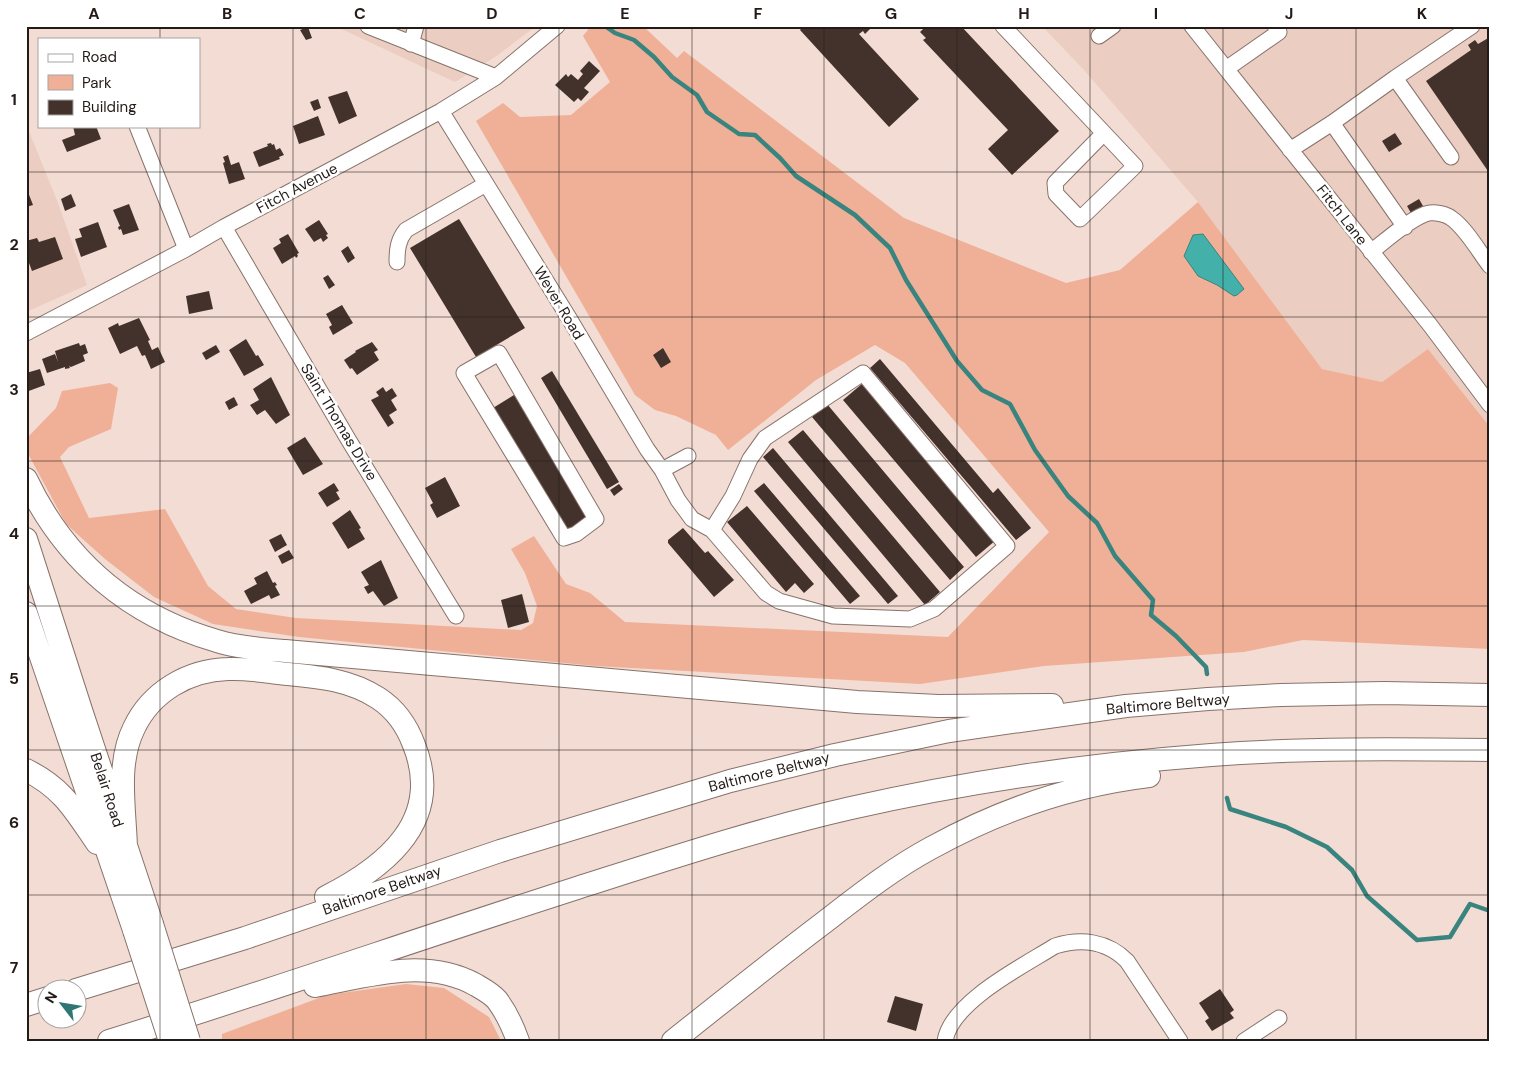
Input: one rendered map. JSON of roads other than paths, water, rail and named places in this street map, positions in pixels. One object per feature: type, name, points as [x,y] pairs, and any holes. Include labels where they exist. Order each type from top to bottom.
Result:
[{"type":"highway","points":[[26,479],[37,501],[59,534],[78,558],[100,579],[121,596],[149,613],[195,634],[219,642],[285,651],[857,702],[938,706],[1022,704],[1126,706]]},
{"type":"highway","name":"Belair Road","points":[[26,539],[126,848],[170,1041]]},
{"type":"highway","name":"Belair Road","points":[[26,613],[113,868],[143,927],[188,1041]]},
{"type":"highway","points":[[126,848],[123,768],[126,749],[141,715],[153,700],[167,688],[204,671],[229,668],[330,678],[360,687],[380,699],[396,714],[408,730],[418,753],[422,777],[421,799],[416,817],[406,836],[394,852],[351,885],[244,938]]},
{"type":"highway","name":"Baltimore Beltway","points":[[88,986],[244,938],[500,851],[730,781],[835,755],[949,732],[1126,706],[1281,695],[1384,693],[1490,695]]},
{"type":"highway","points":[[109,1041],[240,1000],[511,909],[729,841],[851,808],[1039,774],[1211,755],[1279,751],[1490,750]]},
{"type":"highway","points":[[673,1041],[806,936],[893,871],[930,848],[1015,809],[1072,791],[1128,779],[1174,773],[1381,760],[1490,757]]},
{"type":"highway","points":[[26,770],[44,779],[71,805],[113,868]]},
{"type":"highway","points":[[240,1000],[380,973],[427,970],[447,973],[466,980],[496,999],[518,1041]]},
{"type":"highway","points":[[26,1005],[38,1001]]},
{"type":"street","points":[[368,26],[496,77]]},
{"type":"street","points":[[411,44],[416,26]]},
{"type":"street","name":"Fitch Avenue","points":[[26,333],[186,250],[224,227],[441,111],[496,77],[557,26]]},
{"type":"street","points":[[1003,26],[1104,133],[1135,166],[1080,219],[1056,194],[1055,183],[1104,133]]},
{"type":"street","points":[[1100,36],[1113,26]]},
{"type":"street","name":"Fitch Lane","points":[[1192,26],[1430,325],[1490,405]]},
{"type":"street","points":[[1290,150],[1332,124],[1394,78],[1472,26]]},
{"type":"street","points":[[1226,69],[1281,28]]},
{"type":"street","points":[[1394,78],[1450,157]]},
{"type":"street","name":"Wever Road","points":[[441,111],[647,449],[662,470],[678,500],[692,519],[712,530],[766,593],[779,601],[833,616],[910,619],[934,609],[1007,546],[863,372],[765,438],[750,459],[733,496],[712,530]]},
{"type":"street","points":[[1332,124],[1405,227]]},
{"type":"street","points":[[138,128],[186,250]]},
{"type":"street","points":[[397,262],[397,247],[406,230],[486,184]]},
{"type":"street","points":[[1371,252],[1405,227],[1429,213],[1450,217],[1461,227],[1490,266]]},
{"type":"street","name":"Saint Thomas Drive","points":[[224,227],[348,439],[456,616]]},
{"type":"street","points":[[499,354],[596,519],[589,526],[576,534],[564,538],[464,372],[499,354]]},
{"type":"street","points":[[662,470],[688,456]]},
{"type":"street","points":[[945,1041],[951,1023],[961,1010],[977,996],[1055,946],[1069,941],[1096,943],[1120,953],[1134,969],[1180,1041]]},
{"type":"street","points":[[1244,1041],[1279,1018]]},
{"type":"water","points":[[1203,234],[1244,289],[1237,295],[1234,296],[1198,276],[1184,256],[1193,235]]},
{"type":"waterway","points":[[605,26],[615,33],[634,40],[654,57],[672,77],[697,95],[707,112],[739,134],[755,135],[796,176],[855,215],[890,248],[906,280],[957,361],[982,390],[1010,404],[1035,450],[1068,496],[1097,523],[1115,556],[1153,600],[1151,615],[1176,636],[1206,667],[1207,674]]},
{"type":"waterway","points":[[1227,798],[1230,809],[1286,827],[1327,847],[1352,870],[1367,896],[1417,940],[1450,937],[1470,904],[1490,911]]}]
